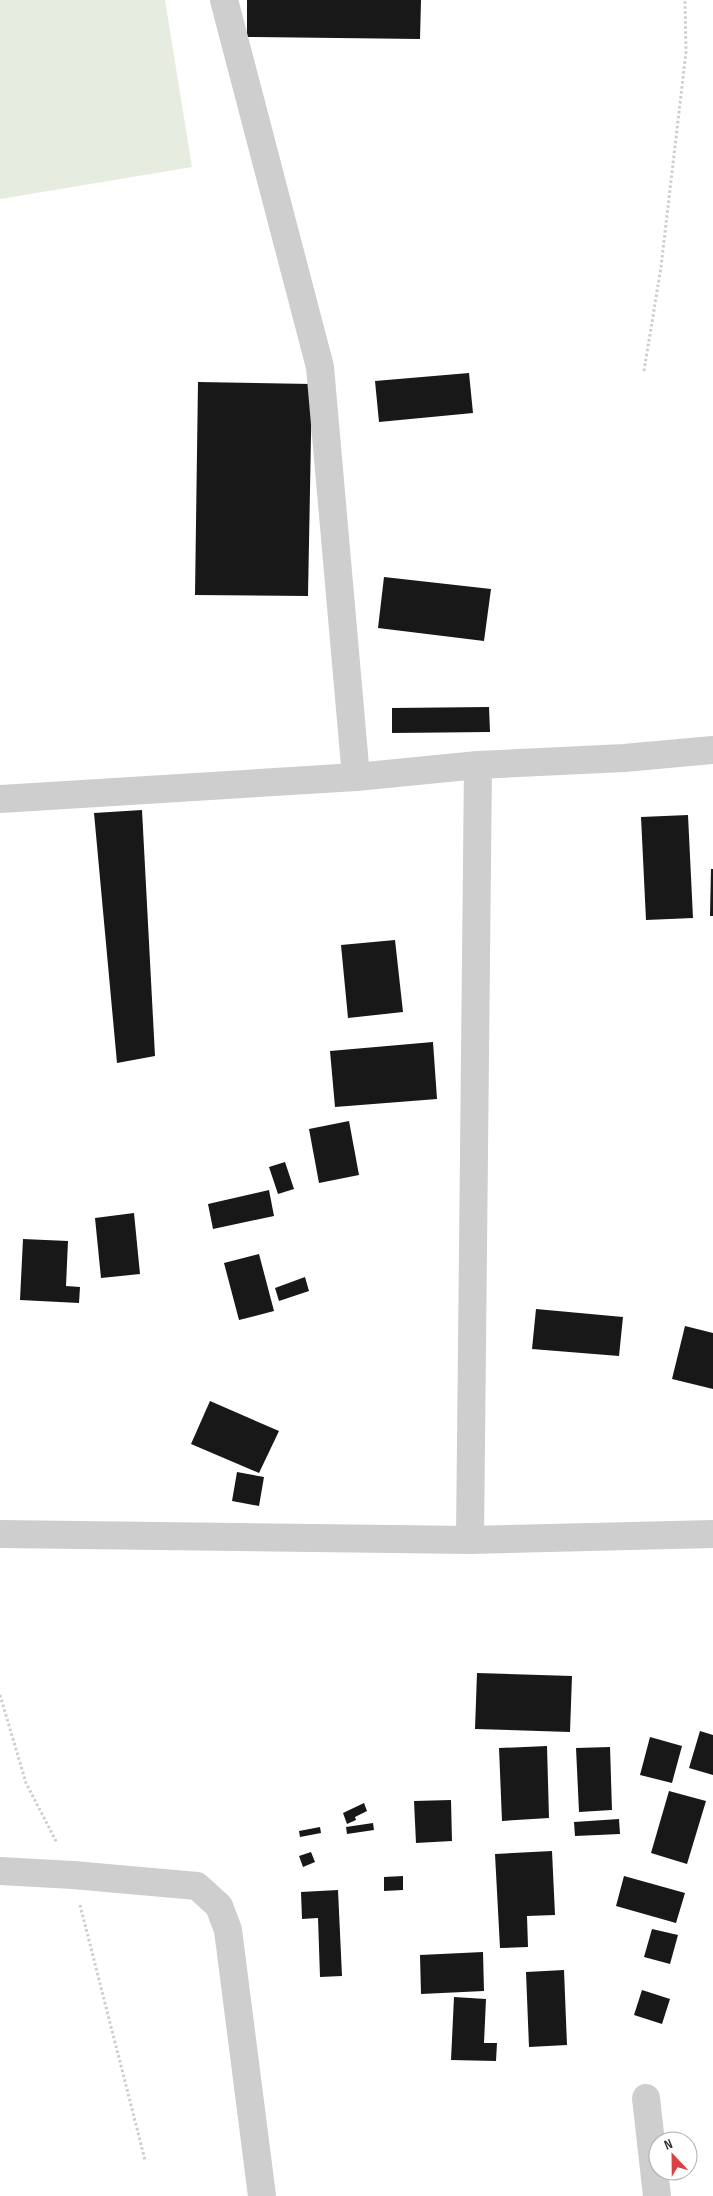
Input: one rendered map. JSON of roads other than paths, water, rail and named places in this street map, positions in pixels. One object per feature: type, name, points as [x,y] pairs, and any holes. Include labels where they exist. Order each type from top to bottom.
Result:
[{"type":"street","points":[[224,0],[320,367],[356,777]]},
{"type":"street","points":[[0,799],[356,777],[478,764],[624,758],[713,750]]},
{"type":"street","points":[[470,1540],[478,764]]},
{"type":"street","points":[[0,1534],[470,1540],[713,1534]]},
{"type":"street","points":[[0,1871],[73,1875],[197,1886],[219,1906],[228,1930],[262,2196]]},
{"type":"street","points":[[646,2098],[657,2196]]}]
